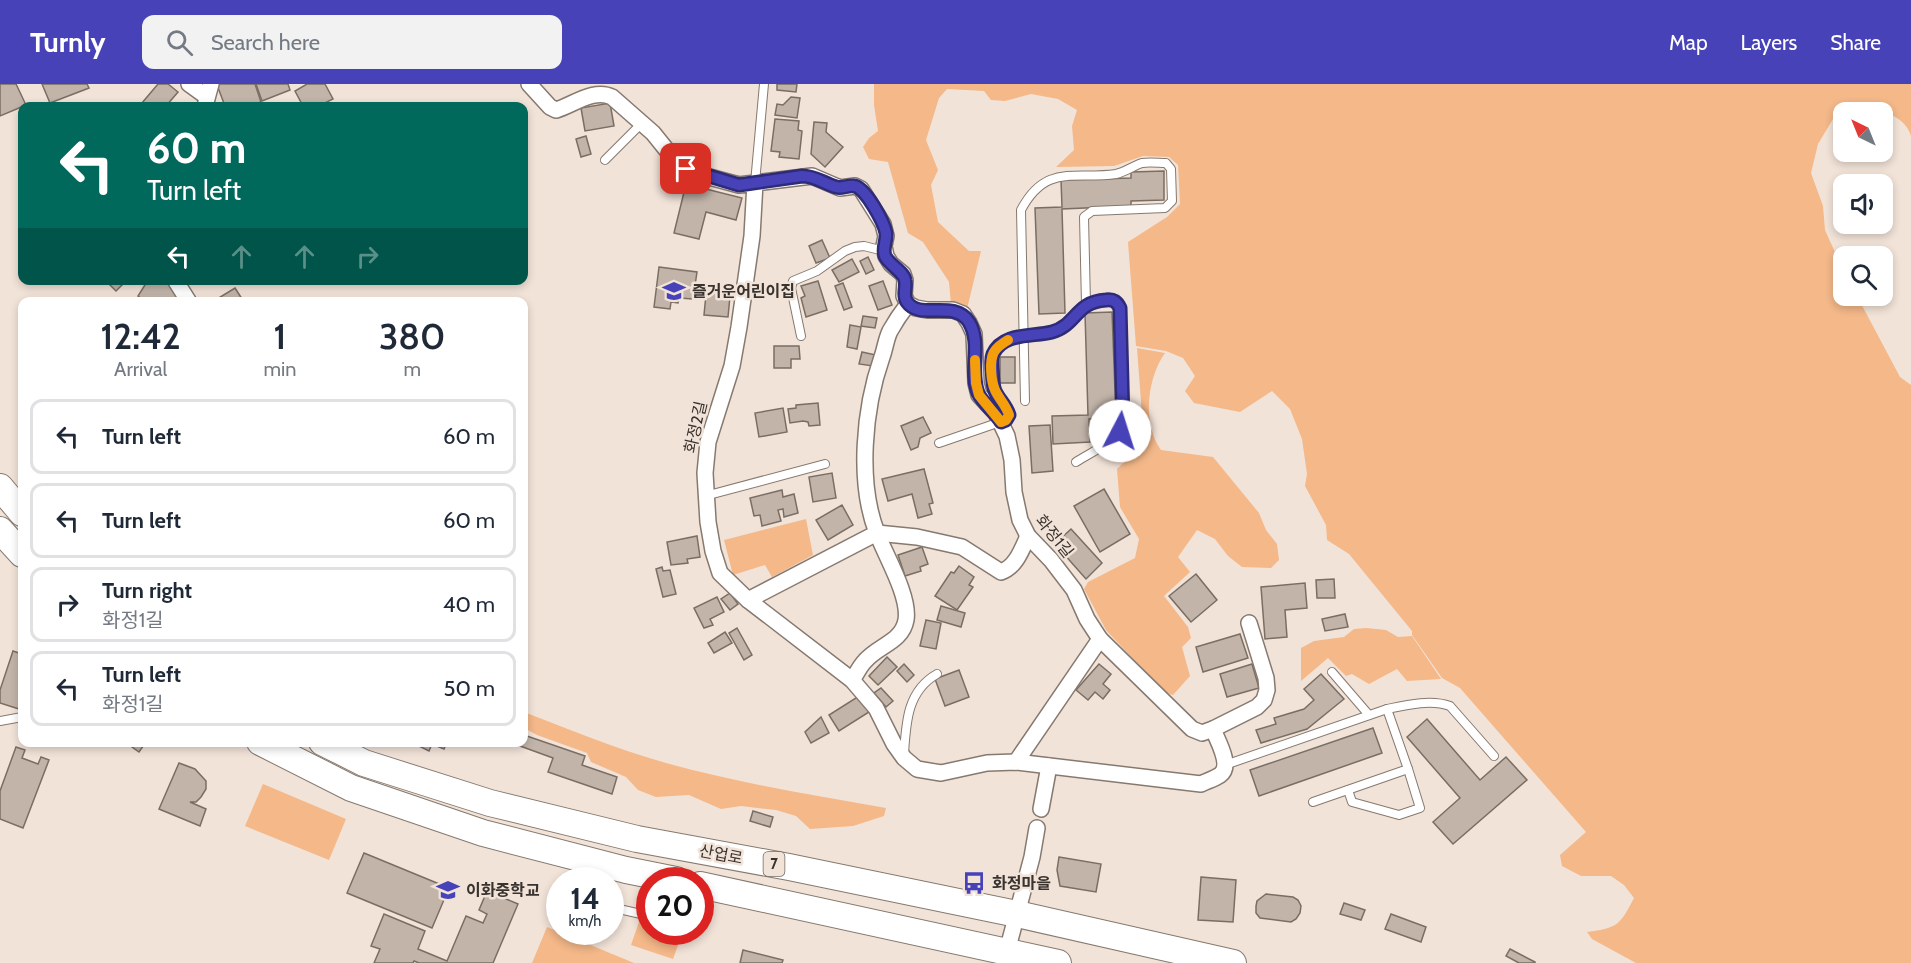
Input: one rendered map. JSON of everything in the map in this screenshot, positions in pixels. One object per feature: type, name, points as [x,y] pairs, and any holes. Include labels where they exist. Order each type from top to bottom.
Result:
[{"type":"main road","points":[[0,488],[18,508]]},
{"type":"main road","points":[[0,531],[18,550]]},
{"type":"main road","points":[[270,747],[351,788],[483,833],[636,872]]},
{"type":"main road","name":"산업로","points":[[332,747],[364,763],[490,803],[637,839],[789,867],[1017,914],[1233,963]]},
{"type":"main road","name":"7","points":[[714,888],[1006,957],[1058,963]]},
{"type":"street","points":[[189,84],[208,96]]},
{"type":"street","points":[[529,84],[549,107],[556,110],[587,96],[605,94],[643,123],[671,157],[686,169],[739,185],[812,176],[840,188],[855,186],[861,189],[883,224],[886,236],[884,251],[891,264],[903,274],[904,296],[908,304],[889,333],[876,371],[866,443],[866,488],[876,534],[888,556],[900,588],[906,607],[906,620],[901,632],[891,644],[877,650],[866,660],[852,680]]},
{"type":"street","name":"화정2길","points":[[754,183],[752,236],[739,327],[732,366],[708,442],[705,496],[713,551],[720,573],[748,600],[852,680],[876,708],[904,758]]},
{"type":"street","name":"화정1길","points":[[908,304],[916,308],[953,310],[963,314],[969,323],[974,334],[976,383],[979,395],[1001,422],[1012,460],[1014,492],[1020,520],[1028,536],[1052,560],[1074,590],[1087,619],[1100,639],[1192,729],[1202,733],[1213,729]]},
{"type":"street","points":[[748,600],[876,534],[917,537],[962,547],[1001,572],[1009,569],[1028,536]]},
{"type":"street","points":[[904,758],[917,769],[941,773],[987,763],[1016,762],[1201,784],[1220,775],[1225,765],[1213,729],[1257,707],[1264,700],[1267,690],[1266,678],[1249,623]]},
{"type":"street","points":[[1016,762],[1100,639]]},
{"type":"street","points":[[1041,809],[1049,766]]},
{"type":"street","points":[[1006,957],[1032,857],[1037,828]]},
{"type":"lane","points":[[754,183],[764,84]]},
{"type":"lane","points":[[605,160],[643,123]]},
{"type":"lane","points":[[1024,401],[1021,210],[1027,199],[1039,187],[1062,175],[1117,174],[1143,163],[1166,163],[1171,169],[1172,201],[1166,208],[1092,211],[1084,217],[1086,304]]},
{"type":"lane","points":[[801,336],[791,288],[793,281],[818,271],[845,251],[855,247],[864,246],[884,251]]},
{"type":"lane","points":[[939,443],[1006,420],[1009,415],[1007,408],[993,383],[992,359],[999,346],[1023,335],[1052,332],[1071,321],[1086,304],[1111,300],[1117,302],[1120,308],[1123,422],[1120,431],[1112,439],[1076,462]]},
{"type":"lane","points":[[705,496],[825,464]]},
{"type":"lane","points":[[1332,672],[1369,715]]},
{"type":"lane","points":[[904,758],[905,730],[912,699],[927,680],[938,674]]},
{"type":"lane","points":[[1225,765],[1387,709],[1412,704],[1442,703],[1450,706],[1494,756]]},
{"type":"lane","points":[[1348,790],[1352,802],[1399,816],[1420,808],[1387,709]]},
{"type":"lane","points":[[0,721],[18,718]]},
{"type":"lane","points":[[1313,802],[1408,769]]},
{"type":"shaded area","points":[[874,84],[1911,84],[1911,136],[1904,123],[1893,116],[1893,102],[1833,102],[1833,119],[1818,144],[1811,173],[1823,206],[1825,230],[1833,248],[1833,306],[1862,306],[1900,377],[1911,385],[1911,963],[1636,963],[1592,939],[1587,932],[1617,924],[1634,898],[1624,885],[1611,876],[1581,876],[1562,866],[1560,855],[1586,832],[1460,688],[1442,678],[1412,635],[1412,631],[1349,554],[1327,540],[1326,525],[1305,486],[1307,474],[1302,439],[1290,409],[1272,391],[1240,412],[1194,403],[1185,391],[1195,376],[1183,358],[1166,351],[1136,346],[1128,242],[1167,217],[1180,204],[1178,165],[1169,157],[1143,156],[1114,166],[1056,167],[1074,150],[1072,126],[1077,110],[1058,99],[1031,94],[1005,101],[991,100],[984,91],[947,89],[939,98],[926,140],[938,170],[931,185],[938,222],[969,251],[981,251],[967,309],[951,304],[949,282],[923,242],[908,233],[888,162],[869,159],[863,147],[878,131]]},
{"type":"shaded area","points":[[1137,348],[1165,353],[1154,375],[1149,401],[1151,427],[1161,450],[1213,457],[1259,513],[1266,530],[1277,544],[1279,560],[1271,568],[1242,567],[1228,556],[1215,539],[1197,530],[1178,557],[1190,572],[1164,596],[1188,627],[1191,638],[1182,647],[1190,676],[1173,695],[1164,692],[1106,630],[1084,589],[1088,582],[1135,558],[1139,539],[1120,507],[1117,469],[1144,442]]},
{"type":"shaded area","points":[[806,519],[813,555],[772,577],[765,565],[733,575],[724,540]]},
{"type":"shaded area","points":[[1354,629],[1386,630],[1398,637],[1412,636],[1441,679],[1407,681],[1397,669],[1369,684],[1352,674],[1346,676],[1328,658],[1301,681],[1301,648],[1314,641],[1344,637]]},
{"type":"shaded area","points":[[528,714],[666,763],[748,783],[886,808],[884,816],[853,826],[810,829],[796,816],[776,810],[741,806],[721,809],[689,795],[656,797],[638,790],[626,777],[591,762],[587,753],[528,730]]},
{"type":"shaded area","points":[[263,784],[346,819],[329,860],[245,826]]},
{"type":"shaded area","points":[[546,929],[546,945],[590,945],[634,963],[532,963]]},
{"type":"shaded area","points":[[636,931],[636,945],[678,945],[673,959],[631,945]]},
{"type":"building","points":[[0,84],[16,84],[25,102],[18,102],[18,108],[0,116]]},
{"type":"building","points":[[42,84],[87,84],[89,88],[53,102],[50,102]]},
{"type":"building","points":[[158,84],[168,84],[178,92],[169,102],[143,102]]},
{"type":"building","points":[[255,84],[261,102],[223,102],[217,85]]},
{"type":"building","points":[[256,84],[288,84],[290,90],[262,101]]},
{"type":"building","points":[[307,84],[325,84],[333,99],[327,102],[301,102],[295,91]]},
{"type":"building","points":[[777,84],[797,84],[796,92],[777,90]]},
{"type":"building","points":[[791,97],[800,98],[797,118],[775,115],[777,104],[783,105]]},
{"type":"building","points":[[610,103],[614,126],[585,131],[581,108]]},
{"type":"building","points":[[775,119],[799,121],[798,130],[802,131],[799,159],[779,157],[780,152],[771,151]]},
{"type":"building","points":[[814,122],[827,123],[826,132],[843,147],[825,167],[811,154]]},
{"type":"building","points":[[586,136],[591,154],[581,157],[576,139]]},
{"type":"building","points":[[1164,171],[1164,200],[1131,201],[1131,206],[1062,209],[1065,313],[1039,314],[1035,208],[1062,207],[1061,180],[1131,178],[1131,172]]},
{"type":"building","points":[[686,184],[742,198],[736,220],[706,212],[699,239],[674,233]]},
{"type":"building","points":[[822,240],[830,258],[816,263],[809,246]]},
{"type":"building","points":[[868,257],[874,270],[866,274],[860,261]]},
{"type":"building","points":[[852,259],[859,272],[839,282],[832,270]]},
{"type":"building","points":[[659,267],[697,272],[693,299],[679,298],[678,303],[671,302],[670,309],[654,307]]},
{"type":"building","points":[[818,281],[827,310],[806,317],[801,298],[805,296],[801,286]]},
{"type":"building","points":[[883,281],[892,305],[878,310],[869,286]]},
{"type":"building","points":[[843,283],[852,307],[844,310],[835,286]]},
{"type":"building","points":[[707,284],[731,286],[728,317],[704,315]]},
{"type":"building","points":[[110,285],[122,285],[116,291]]},
{"type":"building","points":[[145,285],[173,285],[178,295],[177,297],[138,296]]},
{"type":"building","points":[[235,288],[241,297],[220,297]]},
{"type":"building","points":[[1112,312],[1116,418],[1089,419],[1090,442],[1053,444],[1052,416],[1088,415],[1085,313]]},
{"type":"building","points":[[863,316],[877,318],[875,328],[861,326]]},
{"type":"building","points":[[850,325],[861,327],[857,349],[847,347]]},
{"type":"building","points":[[774,346],[799,346],[800,359],[791,359],[791,368],[774,368]]},
{"type":"building","points":[[862,352],[876,355],[873,366],[859,364]]},
{"type":"building","points":[[1000,357],[1015,357],[1015,383],[1000,383]]},
{"type":"building","points":[[818,403],[820,425],[809,426],[808,422],[803,421],[790,423],[788,409],[796,408],[796,405]]},
{"type":"building","points":[[783,408],[787,432],[759,437],[755,413]]},
{"type":"building","points":[[923,417],[931,433],[920,438],[918,447],[911,450],[901,426]]},
{"type":"building","points":[[1050,425],[1053,471],[1032,473],[1029,426]]},
{"type":"building","points":[[924,469],[933,503],[929,504],[932,514],[918,518],[912,494],[888,501],[882,479]]},
{"type":"building","points":[[832,473],[836,498],[813,502],[809,477]]},
{"type":"building","points":[[1104,489],[1130,534],[1100,552],[1074,506]]},
{"type":"building","points":[[782,490],[783,497],[794,494],[798,513],[784,517],[783,509],[778,510],[781,521],[762,526],[760,515],[754,516],[750,498]]},
{"type":"building","points":[[842,505],[853,525],[828,540],[816,520]]},
{"type":"building","points":[[1071,529],[1102,563],[1086,579],[1055,544]]},
{"type":"building","points":[[697,536],[700,557],[687,559],[688,563],[671,565],[667,542]]},
{"type":"building","points":[[922,547],[928,564],[920,567],[921,571],[905,576],[898,555]]},
{"type":"building","points":[[959,566],[974,577],[969,585],[973,587],[957,610],[935,596],[951,572],[954,573]]},
{"type":"building","points":[[662,567],[663,571],[670,570],[676,594],[663,597],[656,569]]},
{"type":"building","points":[[1196,574],[1217,600],[1191,622],[1169,596]]},
{"type":"building","points":[[1334,579],[1335,598],[1317,598],[1316,580]]},
{"type":"building","points":[[1305,583],[1307,608],[1285,610],[1287,637],[1265,639],[1261,587]]},
{"type":"building","points":[[730,593],[738,604],[730,610],[721,599]]},
{"type":"building","points":[[717,597],[724,612],[710,619],[713,625],[704,628],[694,608]]},
{"type":"building","points":[[941,606],[965,613],[961,627],[937,620]]},
{"type":"building","points":[[1345,614],[1348,627],[1325,631],[1322,619]]},
{"type":"building","points":[[926,620],[941,623],[936,649],[920,646]]},
{"type":"building","points":[[737,628],[752,655],[744,660],[729,633]]},
{"type":"building","points":[[725,632],[732,643],[714,653],[708,643]]},
{"type":"building","points":[[1240,634],[1248,658],[1203,672],[1196,647]]},
{"type":"building","points":[[13,651],[18,653],[18,709],[0,703],[0,690]]},
{"type":"building","points":[[887,657],[897,667],[878,685],[869,676]]},
{"type":"building","points":[[904,664],[914,675],[907,682],[897,671]]},
{"type":"building","points":[[1099,664],[1111,674],[1103,684],[1110,690],[1103,699],[1095,692],[1088,700],[1076,690]]},
{"type":"building","points":[[1252,664],[1259,688],[1227,697],[1220,674]]},
{"type":"building","points":[[959,670],[969,697],[945,706],[935,679]]},
{"type":"building","points":[[1321,674],[1344,699],[1307,729],[1261,743],[1256,730],[1276,724],[1274,718],[1304,709],[1314,700],[1304,689]]},
{"type":"building","points":[[881,688],[893,701],[886,707],[874,693]]},
{"type":"building","points":[[859,696],[869,712],[839,731],[829,715]]},
{"type":"building","points":[[821,717],[829,733],[811,743],[805,732]]},
{"type":"building","points":[[1427,719],[1480,780],[1506,757],[1527,780],[1453,844],[1433,822],[1460,798],[1407,737]]},
{"type":"building","points":[[1373,728],[1382,753],[1259,796],[1250,770]]},
{"type":"building","points":[[528,736],[585,756],[582,765],[617,777],[612,794],[548,772],[553,758],[523,747],[528,747]]},
{"type":"building","points":[[16,747],[25,750],[22,758],[38,764],[41,757],[49,760],[23,828],[0,819],[0,791]]},
{"type":"building","points":[[132,747],[142,747],[139,752]]},
{"type":"building","points":[[179,763],[195,769],[206,781],[206,789],[201,797],[196,802],[190,802],[206,809],[200,826],[159,809]]},
{"type":"building","points":[[753,811],[773,817],[770,827],[750,821]]},
{"type":"building","points":[[364,853],[449,888],[432,928],[347,893]]},
{"type":"building","points":[[1059,857],[1101,864],[1096,892],[1060,886],[1057,870]]},
{"type":"building","points":[[1201,877],[1236,880],[1233,922],[1198,920]]},
{"type":"building","points":[[487,891],[518,904],[493,963],[419,963],[414,961],[413,963],[374,963],[380,949],[371,946],[384,914],[425,931],[418,949],[447,961],[466,916],[483,923],[487,914],[479,910]]},
{"type":"building","points":[[1266,894],[1293,897],[1298,900],[1301,906],[1296,919],[1291,922],[1260,918],[1256,913],[1257,901]]},
{"type":"building","points":[[1344,903],[1365,910],[1361,920],[1340,914]]},
{"type":"building","points":[[1391,914],[1426,927],[1421,942],[1385,929]]},
{"type":"building","points":[[1510,949],[1535,963],[1519,963],[1506,956]]},
{"type":"building","points":[[743,950],[783,960],[782,963],[740,963]]},
{"type":"slow traffic","points":[[975,360],[979,395],[996,413],[1001,422],[1006,420],[1009,415],[1007,408],[993,383],[992,359],[999,346],[1008,340]]},
{"type":"place","name":"즐거운어린이집","points":[[674,291]]},
{"type":"place","name":"화정마을","points":[[974,883]]},
{"type":"place","name":"이화중학교","points":[[448,890]]},
{"type":"route","points":[[686,169],[739,185],[812,176],[832,186],[840,188],[855,186],[861,189],[883,224],[886,236],[885,256],[896,270],[903,274],[904,296],[908,304],[927,310],[953,310],[963,314],[969,323],[974,334],[976,383],[979,395],[996,413],[1001,422],[1009,415],[993,383],[992,359],[999,346],[1023,335],[1052,332],[1071,321],[1086,304],[1094,301],[1117,302],[1120,308],[1123,422],[1120,431]]}]
